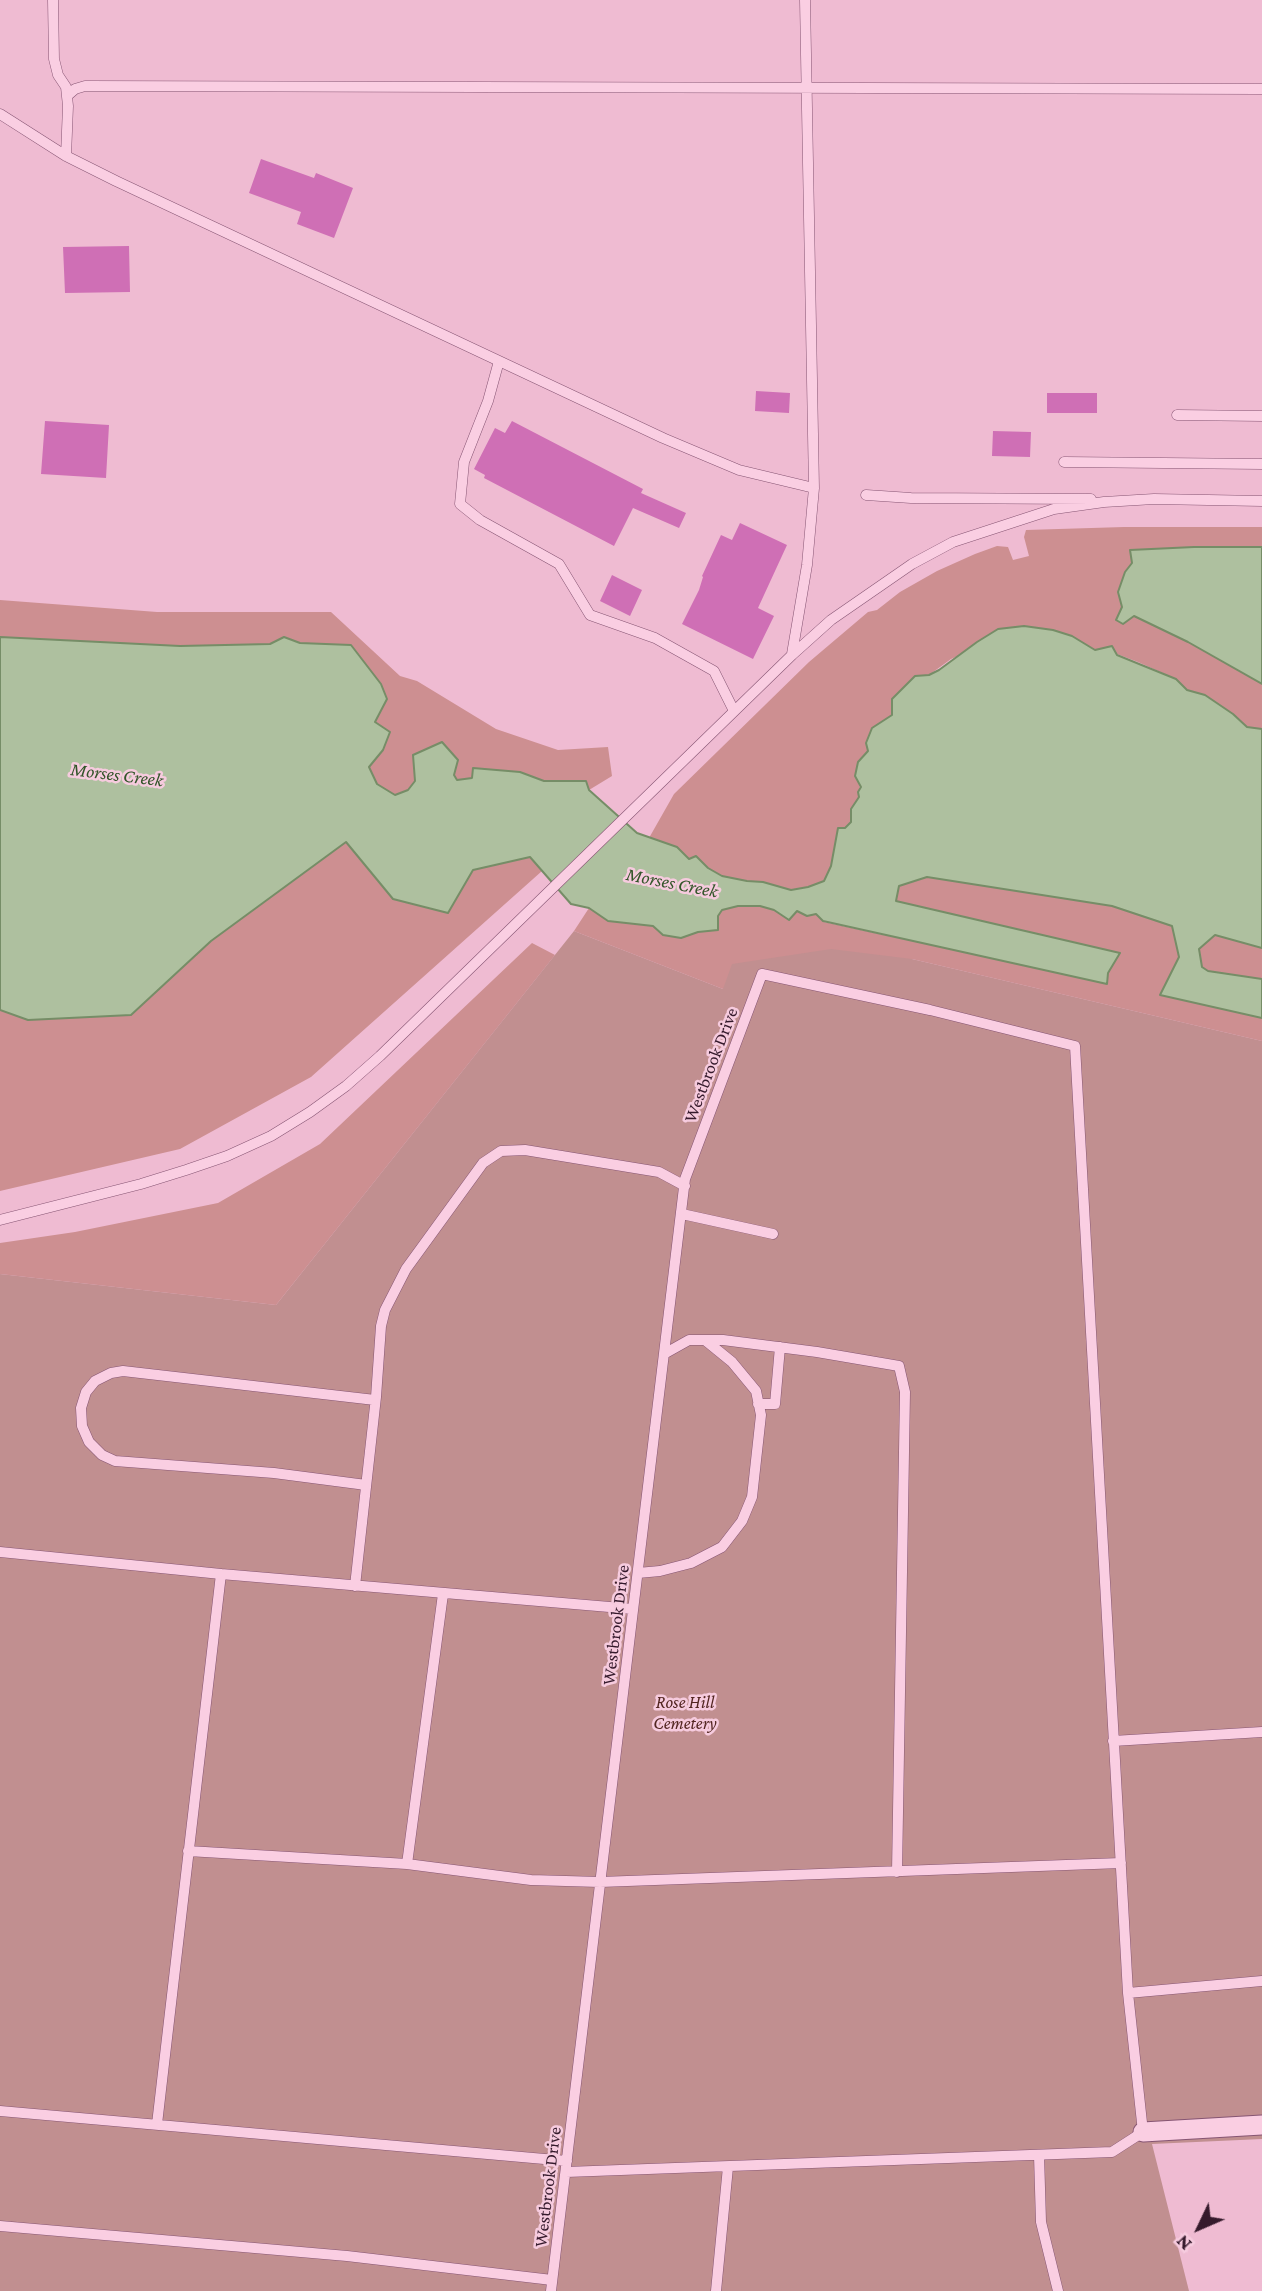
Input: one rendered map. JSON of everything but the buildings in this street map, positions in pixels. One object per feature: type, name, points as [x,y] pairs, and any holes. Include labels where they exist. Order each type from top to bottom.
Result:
[{"type":"street","points":[[1143,2132],[1262,2125]]},
{"type":"lane","points":[[54,0],[54,59],[67,96],[66,156]]},
{"type":"lane","points":[[792,655],[807,565],[814,488],[805,0]]},
{"type":"lane","points":[[67,96],[75,89],[85,86],[1262,89]]},
{"type":"lane","points":[[0,114],[66,156],[703,456],[740,470],[814,488]]},
{"type":"lane","points":[[499,362],[488,401],[464,462],[460,504],[480,520],[559,564],[590,615],[654,638],[714,671],[734,711]]},
{"type":"lane","points":[[1177,415],[1262,416]]},
{"type":"lane","points":[[1064,462],[1262,464]]},
{"type":"lane","points":[[866,495],[911,498],[1262,500]]},
{"type":"lane","points":[[0,1220],[141,1184],[206,1163],[271,1136],[310,1112],[346,1086],[380,1056],[792,655],[831,620],[912,564],[953,542],[1054,509],[1154,499]]},
{"type":"lane","name":"Westbrook Drive","points":[[551,2291],[685,1179],[762,974],[930,1010],[1075,1046],[1113,1741]]},
{"type":"lane","points":[[355,1586],[381,1326],[406,1269],[475,1174],[491,1156],[514,1149],[659,1172],[685,1186]]},
{"type":"lane","points":[[682,1214],[773,1234]]},
{"type":"lane","points":[[664,1354],[690,1340],[705,1340],[780,1347],[899,1366],[905,1392],[897,1872]]},
{"type":"lane","points":[[638,1573],[660,1571],[691,1563],[722,1547],[742,1521],[751,1497],[761,1415],[756,1391],[732,1362],[705,1340]]},
{"type":"lane","points":[[758,1404],[775,1404],[780,1347]]},
{"type":"lane","points":[[366,1485],[274,1473],[116,1461],[102,1455],[89,1442],[82,1426],[81,1408],[86,1392],[95,1381],[111,1373],[123,1371],[375,1400]]},
{"type":"lane","points":[[0,1552],[443,1594],[633,1609]]},
{"type":"lane","points":[[157,2124],[221,1574]]},
{"type":"lane","points":[[407,1864],[443,1594]]},
{"type":"lane","points":[[565,2172],[1112,2152],[1143,2132],[1128,1993],[1113,1741],[1262,1732]]},
{"type":"lane","points":[[188,1852],[407,1864],[531,1880],[600,1882],[1121,1863]]},
{"type":"lane","points":[[1128,1993],[1262,1981]]},
{"type":"lane","points":[[0,2111],[567,2161]]},
{"type":"lane","points":[[1039,2155],[1041,2222],[1058,2291]]},
{"type":"lane","points":[[716,2291],[728,2167]]},
{"type":"lane","points":[[0,2226],[347,2256],[552,2280]]},
{"type":"shaded area","points":[[1262,527],[1262,547],[1194,547],[1132,563],[1125,572],[1122,607],[1116,620],[1123,624],[1134,616],[1188,642],[1262,684],[1262,729],[1247,727],[1205,695],[1187,690],[1176,679],[1138,662],[1095,650],[1072,636],[1053,630],[1024,627],[951,659],[929,675],[892,715],[872,728],[868,751],[862,758],[859,797],[851,809],[851,822],[845,828],[824,881],[791,890],[763,882],[722,876],[708,868],[696,856],[689,859],[677,847],[649,838],[674,794],[809,662],[868,612],[877,610],[900,592],[937,571],[997,546],[1008,547],[1013,560],[1029,556],[1024,537],[1026,530]]},
{"type":"shaded area","points":[[0,600],[157,612],[331,612],[400,676],[417,681],[496,729],[558,750],[608,747],[612,776],[589,790],[544,781],[520,772],[474,768],[473,778],[457,780],[454,775],[415,781],[408,790],[395,795],[377,784],[369,767],[383,750],[375,722],[381,684],[351,645],[300,643],[284,637],[270,644],[180,646],[0,637]]},
{"type":"shaded area","points":[[346,842],[393,899],[473,870],[530,857],[542,871],[311,1077],[180,1149],[0,1191],[0,1010],[28,1020],[131,1015],[211,941]]},
{"type":"shaded area","points":[[927,877],[1112,906],[1172,926],[1179,957],[1160,995],[1262,1018],[1262,1041],[912,959],[723,989],[574,931],[589,908],[608,921],[653,926],[663,935],[681,938],[698,932],[718,930],[718,916],[722,910],[738,906],[760,906],[789,919],[797,911],[816,914],[824,922],[1107,983],[1108,973],[1120,953],[896,902],[899,886]]},
{"type":"shaded area","points":[[1215,935],[1262,948],[1262,979],[1208,971],[1202,967],[1199,949]]},
{"type":"shaded area","points":[[532,943],[555,955],[276,1305],[0,1274],[0,1243],[75,1232],[218,1203],[320,1144]]},
{"type":"green space","name":"Rose Hill Cemetery","points":[[574,931],[723,989],[732,964],[831,949],[912,959],[1262,1041],[1262,2139],[1152,2144],[1189,2291],[0,2291],[0,1274],[276,1305]]},
{"type":"water","points":[[1262,547],[1262,684],[1188,642],[1134,616],[1123,624],[1116,620],[1122,607],[1118,592],[1125,572],[1132,563],[1130,550]]},
{"type":"water","name":"Morses Creek","points":[[1024,626],[1072,636],[1095,650],[1112,646],[1117,655],[1176,679],[1187,690],[1205,695],[1247,727],[1262,729],[1262,948],[1215,935],[1199,949],[1202,967],[1208,971],[1262,979],[1262,1018],[1160,995],[1179,957],[1172,926],[1112,906],[927,877],[899,886],[896,901],[1120,953],[1108,973],[1107,984],[823,921],[816,914],[807,916],[797,911],[789,920],[774,910],[760,906],[738,906],[722,910],[718,916],[718,930],[698,932],[681,938],[663,935],[653,926],[608,921],[589,908],[571,904],[530,857],[473,870],[448,913],[393,899],[346,842],[211,941],[131,1015],[28,1020],[0,1010],[0,637],[180,646],[270,644],[284,637],[300,643],[351,645],[381,684],[387,699],[375,722],[390,732],[383,750],[369,767],[377,784],[395,795],[408,790],[415,781],[413,755],[442,742],[458,760],[454,775],[457,780],[472,778],[473,768],[520,772],[544,781],[586,781],[589,790],[637,833],[677,847],[689,859],[696,856],[708,868],[722,876],[763,882],[791,890],[824,881],[831,866],[838,828],[845,828],[851,822],[851,809],[859,797],[861,787],[855,776],[858,762],[868,751],[866,743],[872,728],[892,715],[892,699],[915,676],[929,675],[939,670],[998,629]]}]
